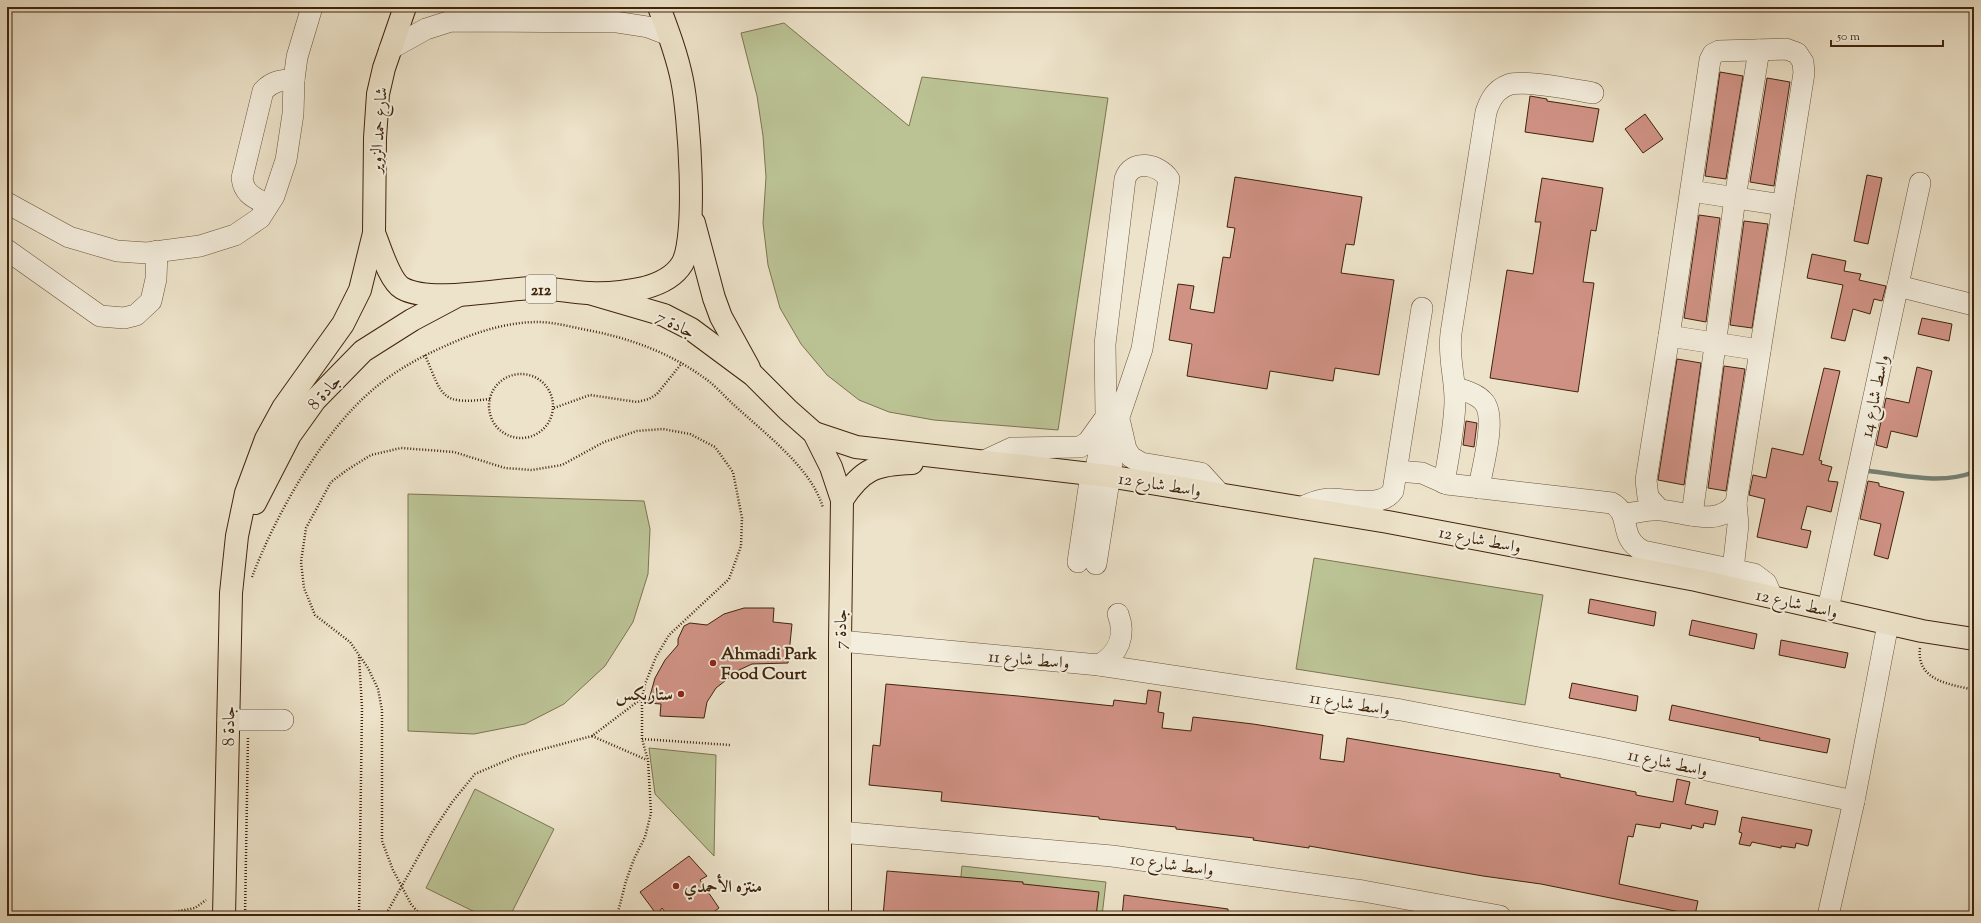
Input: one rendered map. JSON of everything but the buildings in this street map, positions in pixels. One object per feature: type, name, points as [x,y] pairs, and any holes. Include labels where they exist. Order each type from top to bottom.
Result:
[{"type":"main road","name":"شارع حمد الزوير","points":[[374,233],[376,107],[380,82],[405,7]]},
{"type":"main road","name":"212","points":[[374,233],[392,276],[401,287],[423,293],[461,294],[534,288],[589,293],[618,292],[644,288],[661,282],[673,275],[682,263],[689,240],[691,212],[686,101],[682,80],[659,7]]},
{"type":"main road","name":"جادة 7","points":[[691,212],[719,311],[753,375]]},
{"type":"main road","name":"جادة 8","points":[[224,916],[236,856],[238,720],[231,593],[237,536],[246,493],[266,439],[283,408],[343,324],[360,290],[374,233]]},
{"type":"main road","name":"جادة 7","points":[[589,293],[638,307],[671,319],[691,329],[753,375],[788,410],[814,433],[831,467],[842,500],[840,641],[840,916]]},
{"type":"main road","name":"جادة 8","points":[[237,536],[290,435],[315,400],[363,352],[412,320],[461,294]]},
{"type":"main road","name":"واسط شارع 12","points":[[814,433],[856,447],[1098,475],[1301,508],[1696,580],[1828,609],[1922,632],[1974,639]]},
{"type":"main road","name":"واسط شارع 12","points":[[842,500],[853,483],[872,468],[893,464],[982,462]]},
{"type":"street","points":[[7,203],[69,236],[118,251],[157,252],[200,246],[235,235],[260,218],[274,196],[286,160],[293,114],[294,80],[297,57],[312,7]]},
{"type":"street","points":[[390,49],[456,14],[613,14],[669,35]]},
{"type":"street","points":[[1659,509],[1648,497],[1646,480],[1710,60],[1713,54],[1719,51],[1786,49],[1797,52],[1802,62],[1804,73],[1760,350],[1729,509],[1726,534],[1727,568]]},
{"type":"street","points":[[1692,515],[1714,343],[1735,198],[1759,50]]},
{"type":"street","points":[[268,205],[246,193],[243,187],[242,178],[263,91],[269,84],[280,80],[294,80]]},
{"type":"street","points":[[1444,483],[1455,402],[1455,388],[1450,360],[1450,333],[1486,112],[1490,100],[1498,90],[1509,84],[1522,83],[1593,93]]},
{"type":"street","points":[[1087,563],[1098,475],[1112,416],[1135,369],[1142,348],[1169,179],[1165,172],[1156,167],[1138,166],[1130,169],[1125,179],[1105,344],[1105,365],[1112,416],[1131,457],[1141,462],[1201,473],[1221,494]]},
{"type":"street","name":"واسط شارع 14","points":[[1828,609],[1920,183]]},
{"type":"street","points":[[1691,191],[1783,204]]},
{"type":"street","points":[[7,250],[100,316],[124,318],[136,315],[151,301],[156,279],[157,252]]},
{"type":"street","points":[[1898,286],[1974,305]]},
{"type":"street","points":[[1301,508],[1327,499],[1382,500],[1393,491],[1422,308]]},
{"type":"street","points":[[1669,336],[1760,350]]},
{"type":"street","points":[[1105,365],[1135,369]]},
{"type":"street","points":[[1455,388],[1476,396],[1486,404],[1489,410],[1490,422],[1479,488]]},
{"type":"street","points":[[982,462],[1012,448],[1080,447],[1092,438],[1112,416]]},
{"type":"street","points":[[1397,471],[1422,474],[1444,483],[1606,501],[1620,510],[1659,509],[1714,517],[1729,509]]},
{"type":"street","points":[[1620,510],[1646,480]]},
{"type":"street","points":[[1620,510],[1627,534],[1636,547],[1643,551],[1754,574],[1761,578],[1770,589],[1772,597]]},
{"type":"street","points":[[1099,665],[1113,655],[1120,644],[1122,631],[1118,614]]},
{"type":"street","points":[[1828,916],[1854,801],[1888,624]]},
{"type":"street","name":"واسط شارع 11","points":[[840,641],[1099,665],[1401,710],[1602,748],[1854,801]]},
{"type":"street","points":[[238,720],[283,720]]},
{"type":"street","name":"واسط شارع 10","points":[[840,832],[1112,856],[1363,891],[1500,916]]},
{"type":"path","points":[[251,581],[277,519],[295,487],[327,441],[352,409],[376,386],[425,355],[466,337],[510,324],[539,322],[611,334],[647,346],[682,363],[705,378],[788,455],[813,484],[820,498],[824,512]]},
{"type":"path","points":[[425,355],[437,384],[444,394],[454,400],[465,402],[490,399]]},
{"type":"path","points":[[554,408],[590,395],[637,402],[649,399],[658,394],[682,363]]},
{"type":"path","points":[[526,373],[535,376],[546,385],[553,398],[554,408],[551,417],[543,429],[531,436],[522,438],[512,437],[496,426],[491,418],[490,399],[493,390],[503,379],[516,374],[526,373]]},
{"type":"path","points":[[421,916],[411,904],[402,887],[382,841],[382,710],[378,689],[368,668],[350,642],[315,615],[304,588],[301,562],[306,528],[331,482],[371,455],[401,448],[454,452],[505,468],[532,470],[562,465],[604,442],[637,431],[663,429],[690,434],[715,447],[733,472],[742,518],[741,546],[728,578],[669,635],[656,657],[642,698],[642,739],[648,760],[651,813],[645,837],[634,859],[626,881],[617,915],[622,916]]},
{"type":"path","points":[[1922,632],[1920,660],[1927,673],[1939,681],[1974,690]]},
{"type":"path","points":[[359,655],[362,708],[359,916]]},
{"type":"path","points":[[385,916],[431,834],[453,801],[475,774],[517,756],[592,736],[642,698]]},
{"type":"path","points":[[238,720],[236,856],[245,916]]},
{"type":"path","points":[[592,736],[648,760]]},
{"type":"path","points":[[642,739],[730,745]]},
{"type":"path","points":[[152,916],[195,908],[206,899]]},
{"type":"green space","points":[[784,23],[909,126],[922,77],[1108,98],[1058,430],[934,420],[889,412],[859,400],[827,375],[801,344],[780,308],[768,265],[763,223],[766,177],[763,136],[757,96],[741,33]]},
{"type":"green space","points":[[408,494],[644,501],[650,529],[648,574],[633,622],[605,666],[564,704],[525,724],[474,734],[408,731]]},
{"type":"green space","points":[[1314,558],[1543,595],[1525,705],[1296,669]]},
{"type":"green space","points":[[649,748],[716,755],[714,856],[655,794]]},
{"type":"green space","points":[[475,789],[554,829],[510,916],[483,916],[426,888]]},
{"type":"green space","points":[[962,866],[1106,882],[1102,916],[957,916]]},
{"type":"waterway","points":[[1869,471],[1922,478],[1948,478],[1974,472]]},
{"type":"place","name":"Ahmadi Park Food Court","points":[[713,663]]},
{"type":"place","name":"ستاربكس","points":[[681,694]]},
{"type":"place","name":"منتزه الأحمدي","points":[[676,886]]}]
